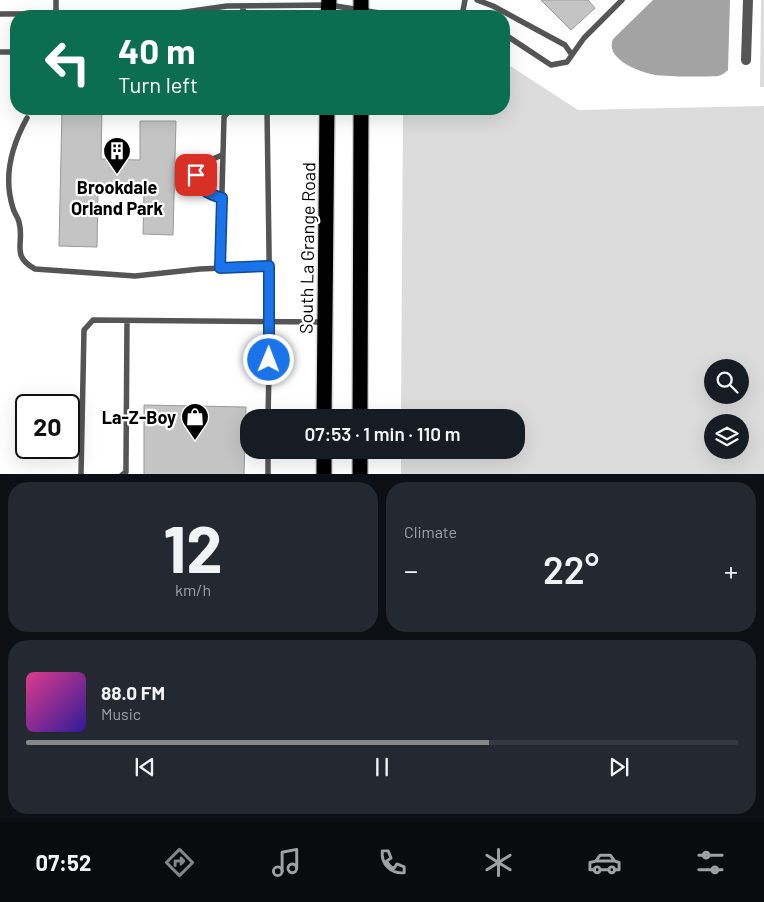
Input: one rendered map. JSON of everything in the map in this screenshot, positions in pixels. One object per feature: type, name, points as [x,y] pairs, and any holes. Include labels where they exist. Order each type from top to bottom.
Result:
[{"type":"highway","name":"South La Grange Road","points":[[324,409],[327,115]]},
{"type":"highway","points":[[360,409],[361,115]]},
{"type":"highway","points":[[324,459],[324,474]]},
{"type":"highway","points":[[360,459],[360,474]]},
{"type":"street","points":[[746,60],[748,0]]},
{"type":"lane","points":[[223,0],[227,6]]},
{"type":"lane","points":[[227,6],[235,0]]},
{"type":"lane","points":[[477,0],[500,10]]},
{"type":"lane","points":[[510,38],[550,65],[567,62],[584,38],[622,0]]},
{"type":"lane","points":[[199,10],[227,6],[361,9]]},
{"type":"lane","points":[[242,6],[243,10]]},
{"type":"lane","points":[[510,15],[565,45],[572,55]]},
{"type":"lane","points":[[220,268],[222,155],[226,115]]},
{"type":"lane","points":[[267,115],[270,322],[268,409]]},
{"type":"lane","points":[[27,118],[19,133],[9,166],[9,192],[19,222],[20,255],[25,264],[35,269],[82,274],[135,276],[220,268],[269,266]]},
{"type":"lane","points":[[222,155],[205,163],[199,168],[196,175],[202,190],[210,195],[222,198]]},
{"type":"lane","points":[[81,474],[84,330],[92,320],[325,322]]},
{"type":"lane","points":[[122,474],[126,472],[127,321]]},
{"type":"lane","points":[[268,459],[268,474]]},
{"type":"shaded area","points":[[653,0],[730,0],[728,70],[718,76],[656,75],[630,66],[617,57],[613,52],[613,39]]},
{"type":"shaded area","points":[[761,0],[764,0],[764,87],[760,87]]},
{"type":"shaded area","points":[[510,66],[578,110],[764,106],[764,474],[401,474],[401,459],[525,459],[525,409],[401,409],[403,115],[510,115]]},
{"type":"building","points":[[541,0],[588,0],[595,8],[571,30]]},
{"type":"building","name":"Brookdale Orland Park","points":[[62,115],[102,115],[101,159],[140,160],[140,121],[176,121],[173,235],[143,234],[144,191],[98,190],[97,247],[59,246]]},
{"type":"building","name":"La-Z-Boy","points":[[144,405],[246,407],[246,409],[240,409],[240,459],[244,459],[244,474],[144,474]]},
{"type":"place","name":"Brookdale Orland Park","points":[[117,175]]},
{"type":"place","name":"La-Z-Boy","points":[[195,441]]},
{"type":"route","points":[[196,175],[202,190],[210,195],[222,198],[220,268],[269,266],[269,360]]}]
